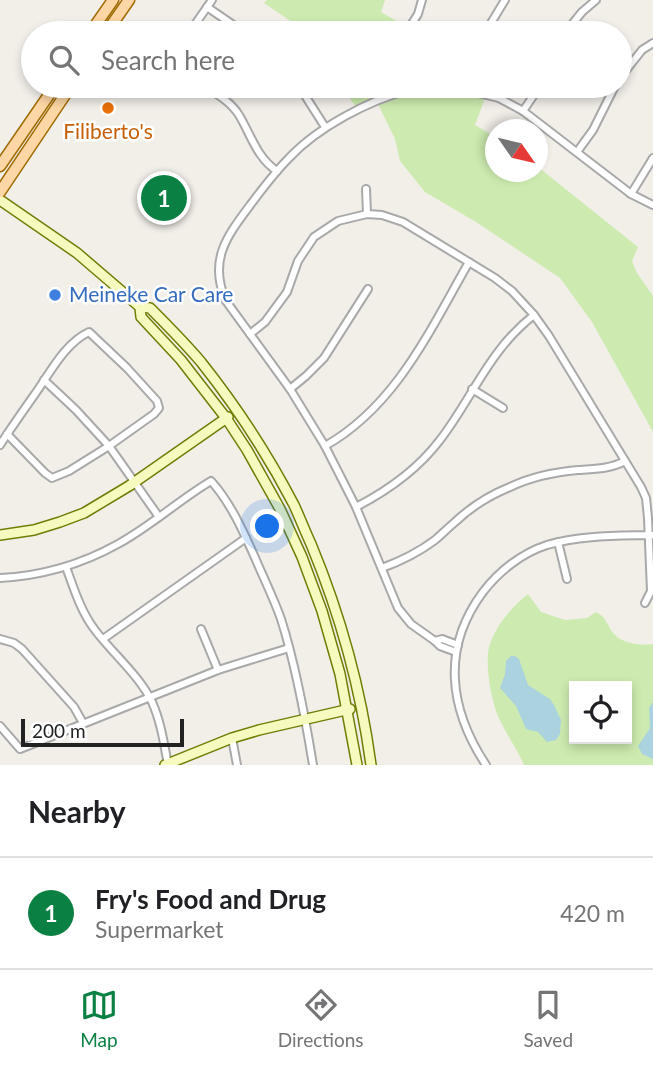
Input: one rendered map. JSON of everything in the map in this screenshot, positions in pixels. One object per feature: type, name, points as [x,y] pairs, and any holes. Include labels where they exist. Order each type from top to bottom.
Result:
[{"type":"main road","points":[[98,21],[113,0]]},
{"type":"main road","points":[[114,21],[129,0]]},
{"type":"main road","points":[[0,166],[47,98]]},
{"type":"main road","points":[[0,192],[63,98]]},
{"type":"main road","points":[[0,200],[77,253],[140,307],[150,308],[199,360],[237,411],[295,507],[324,576],[343,634],[371,765]]},
{"type":"main road","points":[[140,307],[141,317],[181,360],[226,418],[280,509],[302,557],[340,674],[357,765]]},
{"type":"main road","points":[[0,535],[34,530],[84,513],[237,411]]},
{"type":"main road","points":[[167,765],[232,738],[360,706]]},
{"type":"street","points":[[197,21],[212,0]]},
{"type":"street","points":[[414,21],[422,0]]},
{"type":"street","points":[[492,21],[505,0]]},
{"type":"street","points":[[575,21],[596,0]]},
{"type":"street","points":[[207,7],[227,21]]},
{"type":"street","points":[[632,63],[642,50],[653,43]]},
{"type":"street","points":[[221,98],[239,116],[262,158],[277,171]]},
{"type":"street","points":[[307,98],[325,127]]},
{"type":"street","points":[[380,98],[325,127],[290,156],[277,171],[224,242],[219,259],[221,289],[226,301],[289,388],[325,446],[356,506],[392,596],[404,617],[435,641],[442,639],[457,648]]},
{"type":"street","points":[[499,98],[523,111],[631,194],[653,205]]},
{"type":"street","points":[[523,111],[532,98]]},
{"type":"street","points":[[577,152],[593,130],[609,98]]},
{"type":"street","points":[[631,194],[653,158]]},
{"type":"street","points":[[366,189],[368,214]]},
{"type":"street","points":[[250,334],[265,322],[287,292],[298,261],[314,237],[338,221],[368,214],[395,219],[503,285],[534,314],[549,336],[646,498],[651,535],[651,592],[645,603]]},
{"type":"street","points":[[325,446],[366,417],[397,383],[469,262]]},
{"type":"street","points":[[289,388],[324,358],[368,289]]},
{"type":"street","points":[[356,506],[390,487],[419,464],[441,439],[498,350],[534,314]]},
{"type":"street","points":[[0,445],[7,434],[44,380],[64,352],[89,332],[158,401],[159,408],[154,414],[109,446],[69,471],[52,478],[7,434]]},
{"type":"street","points":[[44,380],[109,446],[159,517]]},
{"type":"street","points":[[472,388],[503,408]]},
{"type":"street","points":[[382,568],[417,552],[489,496],[511,486],[545,475],[601,469],[625,461]]},
{"type":"street","points":[[0,578],[13,578],[66,567],[118,544],[211,481],[220,491],[246,538],[280,616],[306,719],[313,765]]},
{"type":"street","points":[[474,765],[484,762],[460,715],[454,678],[457,648],[467,616],[490,582],[529,553],[558,542],[651,535]]},
{"type":"street","points":[[103,639],[246,538]]},
{"type":"street","points":[[558,542],[567,579]]},
{"type":"street","points":[[66,567],[84,615],[149,697],[161,728],[167,765]]},
{"type":"street","points":[[201,629],[218,670]]},
{"type":"street","points":[[0,639],[14,643],[22,649],[74,707],[83,723]]},
{"type":"street","points":[[0,726],[20,749],[218,670],[289,648]]},
{"type":"street","points":[[232,738],[237,765]]},
{"type":"green space","points":[[267,0],[385,0],[381,12],[396,21],[290,21],[264,3]]},
{"type":"green space","points":[[350,98],[375,98],[356,107]]},
{"type":"green space","points":[[375,98],[485,98],[475,125],[485,131],[485,182],[548,182],[548,175],[638,247],[632,261],[653,296],[653,432],[592,322],[560,278],[425,192],[400,161],[395,139]]},
{"type":"green space","points":[[528,594],[541,612],[565,620],[587,618],[596,612],[622,640],[653,644],[653,765],[524,765],[495,709],[489,678],[489,648],[506,615]]},
{"type":"water","points":[[511,656],[519,659],[528,685],[550,699],[554,705],[561,720],[560,734],[556,740],[547,742],[538,732],[526,729],[516,706],[500,688],[506,661]]},
{"type":"water","points":[[653,702],[653,759],[642,754],[638,746],[650,728],[649,708]]},
{"type":"place","name":"Filiberto's","points":[[108,108]]},
{"type":"place","name":"Fry's Food and Drug","points":[[164,198]]},
{"type":"place","name":"Meineke Car Care","points":[[55,295]]}]
